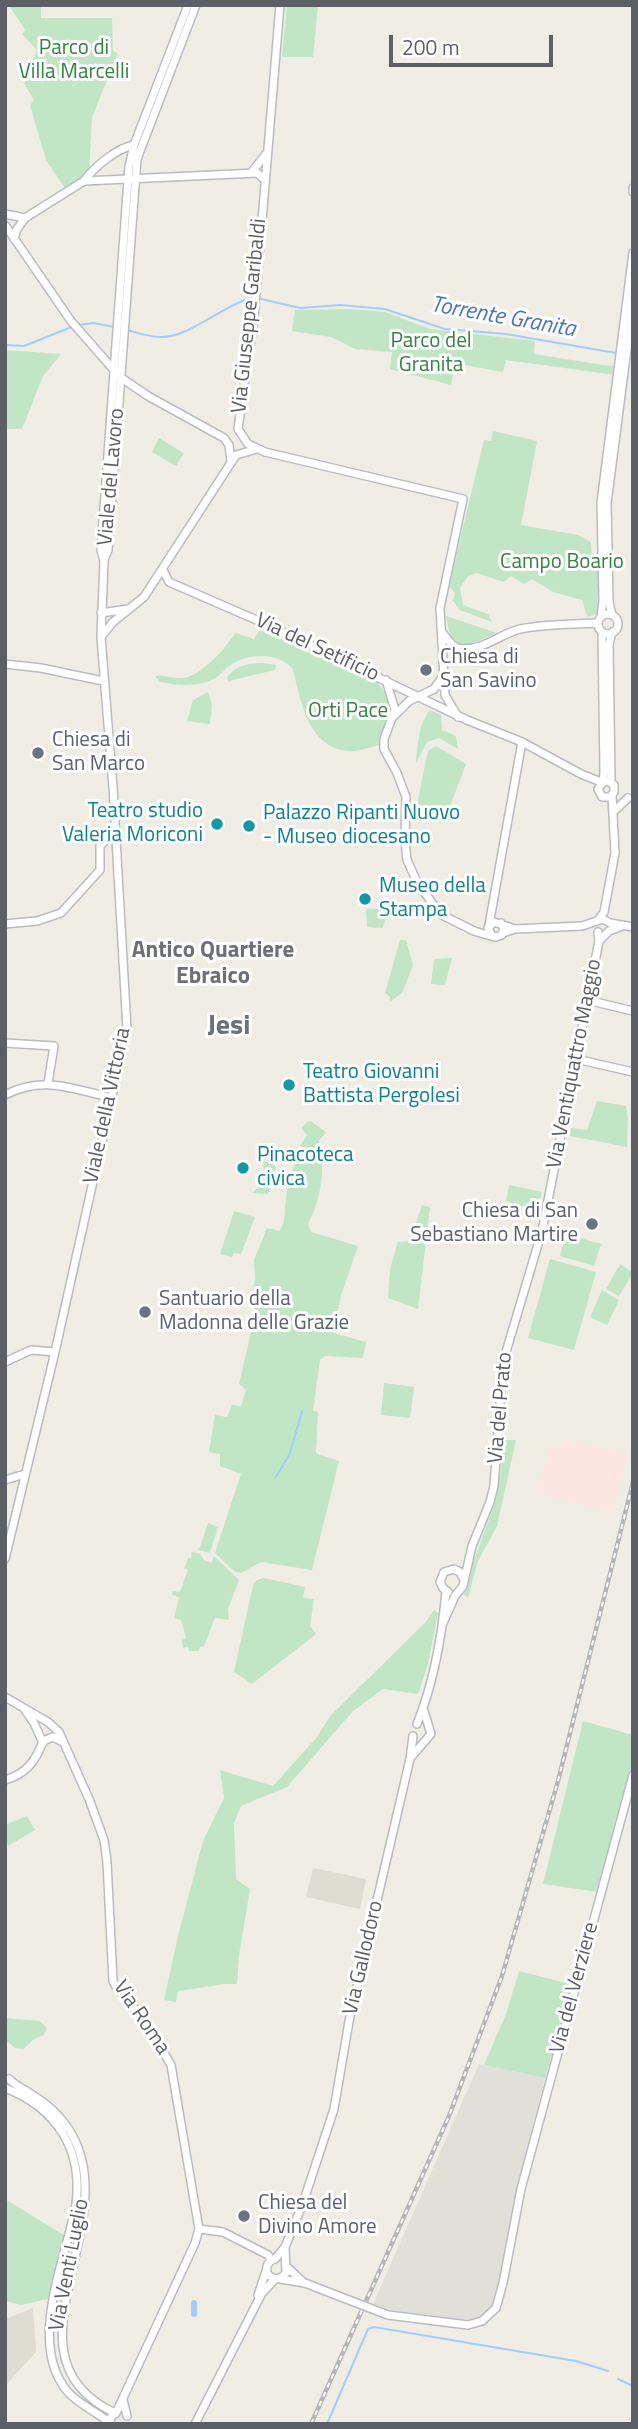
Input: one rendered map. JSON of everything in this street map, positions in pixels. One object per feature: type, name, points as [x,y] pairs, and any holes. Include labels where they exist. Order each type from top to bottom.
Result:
[{"type":"main road","name":"Viale del Lavoro","points":[[104,561],[101,550],[114,369],[119,341],[134,145],[188,5]]},
{"type":"main road","name":"Viale del Lavoro","points":[[132,178],[139,152],[196,5]]},
{"type":"main road","name":"Via Giuseppe Garibaldi","points":[[258,449],[248,444],[238,429],[254,317],[280,5]]},
{"type":"main road","points":[[14,239],[25,218],[84,181],[93,170],[123,149],[134,145]]},
{"type":"main road","points":[[251,173],[267,153]]},
{"type":"main road","points":[[84,181],[251,173],[260,174],[264,179]]},
{"type":"main road","points":[[5,214],[25,218]]},
{"type":"main road","points":[[16,218],[5,225],[14,239],[71,321],[120,377],[148,396],[225,438],[232,461]]},
{"type":"main road","points":[[607,789],[609,645],[612,632],[618,625],[609,602],[607,503],[633,253]]},
{"type":"main road","points":[[625,344],[633,303]]},
{"type":"main road","name":"Viale del Lavoro","points":[[104,561],[108,550],[120,377],[119,341]]},
{"type":"main road","points":[[607,789],[604,766],[602,632],[599,620],[603,601],[601,503],[622,367]]},
{"type":"main road","points":[[225,438],[233,436],[238,429]]},
{"type":"main road","points":[[101,637],[113,622],[135,606],[149,590],[232,461],[240,453],[258,449],[463,499],[440,608],[446,699],[458,717],[522,742],[607,789],[631,796],[612,816]]},
{"type":"main road","name":"Viale della Vittoria","points":[[5,1559],[55,1352],[127,1029],[103,681],[101,637],[104,561]]},
{"type":"main road","name":"Via del Setificio","points":[[163,570],[169,582],[386,680],[458,717]]},
{"type":"main road","points":[[149,590],[174,584]]},
{"type":"main road","points":[[102,612],[135,606]]},
{"type":"main road","points":[[442,632],[455,647],[463,649],[492,643],[507,633],[599,620],[606,614],[612,615]]},
{"type":"main road","points":[[602,632],[612,632]]},
{"type":"main road","points":[[5,664],[103,681]]},
{"type":"main road","points":[[391,719],[417,696],[434,689],[443,675]]},
{"type":"main road","points":[[386,680],[395,710],[384,739],[384,749],[404,790],[407,860],[417,882],[440,914],[474,931],[494,937],[515,929],[622,925],[633,928]]},
{"type":"main road","points":[[494,937],[490,934],[489,926],[522,742]]},
{"type":"main road","points":[[589,778],[598,774],[604,766]]},
{"type":"main road","name":"Via Ventiquattro Maggio","points":[[551,1187],[615,853],[607,789]]},
{"type":"main road","points":[[5,924],[37,921],[61,913],[100,870],[100,846],[114,831]]},
{"type":"main road","points":[[493,911],[503,933]]},
{"type":"main road","points":[[474,931],[500,923],[515,929]]},
{"type":"main road","points":[[587,1000],[633,1011]]},
{"type":"main road","points":[[5,1043],[54,1046],[48,1083]]},
{"type":"main road","points":[[576,1059],[633,1072]]},
{"type":"main road","points":[[5,1095],[22,1088],[48,1083],[112,1098]]},
{"type":"main road","points":[[5,1101],[22,1088]]},
{"type":"main road","name":"Via del Prato","points":[[463,1578],[472,1546],[491,1502],[502,1374],[508,1339],[542,1231],[551,1187]]},
{"type":"main road","points":[[5,1362],[31,1350],[55,1352]]},
{"type":"main road","points":[[5,1480],[25,1474]]},
{"type":"main road","name":"Via del Prato","points":[[454,1569],[472,1546]]},
{"type":"main road","points":[[454,1569],[460,1572],[463,1578]]},
{"type":"main road","name":"Via Gallodoro","points":[[285,2247],[334,2109],[350,2016],[410,1759],[413,1730],[424,1707],[443,1623],[446,1591],[441,1586],[440,1578],[447,1570],[454,1569]]},
{"type":"main road","name":"Via Gallodoro","points":[[443,1623],[457,1591],[463,1586],[463,1578]]},
{"type":"main road","points":[[446,1591],[457,1591]]},
{"type":"main road","points":[[5,1697],[24,1709],[43,1743]]},
{"type":"main road","name":"Via Gallodoro","points":[[410,1759],[431,1734],[424,1707]]},
{"type":"main road","name":"Via Roma","points":[[24,1709],[48,1722],[59,1732],[104,1840],[113,1981],[150,2028],[171,2065],[199,2229]]},
{"type":"main road","points":[[417,1724],[427,1725]]},
{"type":"main road","points":[[413,1736],[422,1742]]},
{"type":"main road","points":[[5,1780],[28,1769],[46,1739],[53,1737],[62,1741]]},
{"type":"main road","name":"Via del Verziere","points":[[305,2283],[388,2315],[468,2325],[482,2321],[490,2315],[501,2294],[520,2202],[633,1775]]},
{"type":"main road","points":[[5,2088],[9,2086],[7,2078]]},
{"type":"main road","name":"Via Venti Luglio","points":[[7,2078],[55,2112],[76,2143],[85,2179],[52,2334],[53,2349],[57,2376],[68,2392],[82,2405],[110,2423]]},
{"type":"main road","name":"Via Venti Luglio","points":[[5,2088],[27,2099],[50,2117],[70,2147],[79,2185],[75,2229]]},
{"type":"main road","points":[[110,2423],[199,2229],[223,2232],[285,2264],[305,2283]]},
{"type":"main road","points":[[255,2306],[267,2265],[285,2247]]},
{"type":"main road","points":[[195,2424],[262,2292],[286,2273],[285,2247]]},
{"type":"main road","points":[[266,2271],[270,2277],[305,2283]]},
{"type":"main road","name":"Via Venti Luglio","points":[[53,2349],[63,2372],[78,2393],[115,2413]]},
{"type":"main road","points":[[124,2393],[123,2405],[129,2420]]},
{"type":"main road","points":[[115,2413],[122,2413],[129,2420]]},
{"type":"shaded area","points":[[563,1439],[627,1454],[613,1512],[535,1493],[549,1448],[559,1450]]},
{"type":"shaded area","points":[[313,1868],[366,1879],[360,1909],[306,1897]]},
{"type":"shaded area","points":[[479,2064],[545,2078],[516,2197],[496,2299],[482,2319],[469,2321],[384,2309],[373,2304]]},
{"type":"shaded area","points":[[33,2308],[36,2352],[5,2386],[5,2319]]},
{"type":"green space","name":"Parco di Villa Marcelli","points":[[9,5],[41,5],[41,18],[112,18],[113,51],[118,54],[92,117],[89,172],[65,188],[46,160],[30,105],[34,100],[24,83],[36,72],[32,63],[37,50],[22,34],[25,30]]},
{"type":"green space","points":[[287,5],[318,5],[313,57],[282,57]]},
{"type":"green space","name":"Parco del Granita","points":[[349,309],[385,312],[430,329],[535,341],[534,354],[616,367],[616,375],[506,360],[503,372],[455,363],[451,385],[390,369],[392,352],[355,349],[331,337],[292,331],[295,310]]},
{"type":"green space","points":[[5,350],[61,354],[43,376],[22,429],[5,429]]},
{"type":"green space","name":"Campo Boario","points":[[493,431],[537,441],[521,525],[578,535],[591,542],[592,563],[599,567],[597,614],[587,617],[582,600],[553,592],[532,579],[524,584],[511,576],[504,582],[477,573],[468,576],[460,588],[463,605],[488,614],[492,622],[460,610],[453,601],[455,593],[449,586],[484,440],[491,441]]},
{"type":"green space","points":[[159,438],[184,453],[176,466],[152,452]]},
{"type":"green space","points":[[446,616],[497,633],[469,645],[455,643],[450,635]]},
{"type":"green space","name":"Orti Pace","points":[[260,630],[377,683],[386,695],[389,709],[380,745],[348,751],[334,748],[324,741],[308,720],[293,669],[287,663],[272,657],[256,656],[239,660],[215,678],[195,684],[160,682],[155,676],[191,676],[213,660],[235,633],[254,639]]},
{"type":"green space","points":[[264,663],[276,665],[275,670],[228,681],[227,677],[239,667]]},
{"type":"green space","points":[[208,692],[212,704],[210,724],[187,721],[193,700]]},
{"type":"green space","points":[[430,710],[441,715],[442,730],[456,736],[458,749],[439,738],[427,742],[416,763],[421,728]]},
{"type":"green space","points":[[436,746],[466,764],[446,817],[442,820],[420,816],[416,810],[427,755],[429,750]]},
{"type":"green space","points":[[388,908],[383,928],[367,927],[366,909]]},
{"type":"green space","points":[[400,940],[406,940],[413,965],[402,993],[390,1002],[390,997],[385,993]]},
{"type":"green space","points":[[452,958],[445,985],[431,984],[434,959]]},
{"type":"green space","points":[[597,1101],[626,1106],[627,1147],[570,1136],[571,1128],[587,1130]]},
{"type":"green space","points":[[311,1121],[326,1132],[319,1141],[322,1173],[319,1194],[308,1224],[311,1232],[358,1246],[341,1296],[333,1333],[366,1342],[363,1358],[325,1356],[320,1360],[313,1411],[318,1412],[316,1452],[339,1461],[312,1570],[261,1562],[241,1573],[234,1571],[215,1553],[241,1474],[220,1466],[220,1454],[209,1452],[215,1415],[227,1417],[232,1405],[241,1406],[246,1390],[239,1384],[256,1311],[251,1296],[255,1281],[254,1260],[267,1228],[279,1231],[282,1226],[290,1179],[301,1152],[300,1146],[307,1135],[301,1128]]},
{"type":"green space","points":[[263,1161],[276,1167],[268,1194],[252,1193],[260,1186]]},
{"type":"green space","points":[[509,1185],[542,1192],[537,1211],[506,1201]]},
{"type":"green space","points":[[422,1205],[430,1207],[418,1309],[388,1298],[390,1269],[398,1242],[410,1241]]},
{"type":"green space","points":[[234,1211],[255,1217],[241,1254],[234,1253],[232,1257],[220,1254]]},
{"type":"green space","points":[[566,1234],[601,1244],[594,1266],[560,1256]]},
{"type":"green space","points":[[550,1259],[596,1272],[574,1350],[528,1338]]},
{"type":"green space","points":[[620,1264],[633,1273],[619,1296],[606,1289]]},
{"type":"green space","points":[[602,1290],[619,1300],[607,1325],[590,1317]]},
{"type":"green space","points":[[384,1383],[414,1387],[410,1418],[381,1415]]},
{"type":"green space","points":[[502,1440],[516,1440],[497,1526],[478,1561],[468,1598],[462,1593],[496,1500]]},
{"type":"green space","points":[[208,1523],[218,1527],[210,1553],[199,1550]]},
{"type":"green space","points":[[192,1552],[200,1554],[204,1560],[212,1563],[214,1556],[239,1580],[228,1609],[229,1620],[215,1618],[204,1646],[200,1647],[199,1651],[183,1648],[182,1640],[186,1638],[181,1620],[174,1618],[179,1597],[172,1595],[173,1591],[180,1592],[188,1570],[184,1568]]},
{"type":"green space","points":[[264,1578],[305,1587],[303,1598],[314,1599],[310,1626],[316,1634],[252,1684],[234,1672],[253,1585]]},
{"type":"green space","points":[[434,1610],[438,1613],[428,1664],[418,1694],[383,1689],[353,1711],[287,1787],[241,1806],[234,1823],[236,1879],[250,1889],[237,1984],[178,1991],[176,2002],[164,2000],[203,1841],[224,1798],[220,1770],[273,1786],[317,1737],[331,1715],[426,1622]]},
{"type":"green space","points":[[583,1721],[633,1735],[633,1767],[599,1892],[543,1884]]},
{"type":"green space","points":[[27,1816],[35,1830],[8,1846],[5,1825]]},
{"type":"green space","points":[[519,1971],[573,1985],[545,2078],[484,2065],[506,2014]]},
{"type":"green space","points":[[5,2018],[40,2021],[47,2028],[44,2035],[34,2039],[23,2049],[15,2048],[5,2040]]},
{"type":"green space","points":[[5,2199],[65,2236],[51,2298],[21,2305],[5,2301]]},
{"type":"waterway","name":"Torrente Granita","points":[[127,330],[152,336],[171,336],[252,298]]},
{"type":"waterway","name":"Torrente Granita","points":[[257,298],[300,308],[340,305],[385,309],[445,329],[506,334],[616,353]]},
{"type":"waterway","name":"Torrente Granita","points":[[79,325],[93,323],[115,327]]},
{"type":"waterway","name":"Torrente Granita","points":[[5,345],[24,346],[74,326]]},
{"type":"waterway","points":[[276,1477],[290,1453],[302,1411]]},
{"type":"waterway","points":[[194,2303],[194,2314]]},
{"type":"waterway","points":[[327,2424],[368,2329],[374,2327],[576,2361],[608,2371]]},
{"type":"waterway","points":[[618,2379],[633,2386]]},
{"type":"railway","points":[[311,2424],[449,2116],[502,1976],[558,1781],[633,1482]]},
{"type":"place","name":"Chiesa di San Savino","points":[[426,670]]},
{"type":"place","name":"Chiesa di San Marco","points":[[38,753]]},
{"type":"place","name":"Teatro studio Valeria Moriconi","points":[[217,824]]},
{"type":"place","name":"Palazzo Ripanti Nuovo - Museo diocesano","points":[[249,826]]},
{"type":"place","name":"Museo della Stampa","points":[[365,899]]},
{"type":"place","name":"Teatro Giovanni Battista Pergolesi","points":[[289,1085]]},
{"type":"place","name":"Pinacoteca civica","points":[[243,1168]]},
{"type":"place","name":"Chiesa di San Sebastiano Martire","points":[[592,1224]]},
{"type":"place","name":"Santuario della Madonna delle Grazie","points":[[145,1312]]},
{"type":"place","name":"Chiesa del Divino Amore","points":[[244,2216]]},
{"type":"district","name":"Antico Quartiere Ebraico","points":[[213,964]]},
{"type":"district","name":"Jesi","points":[[229,1027]]}]
